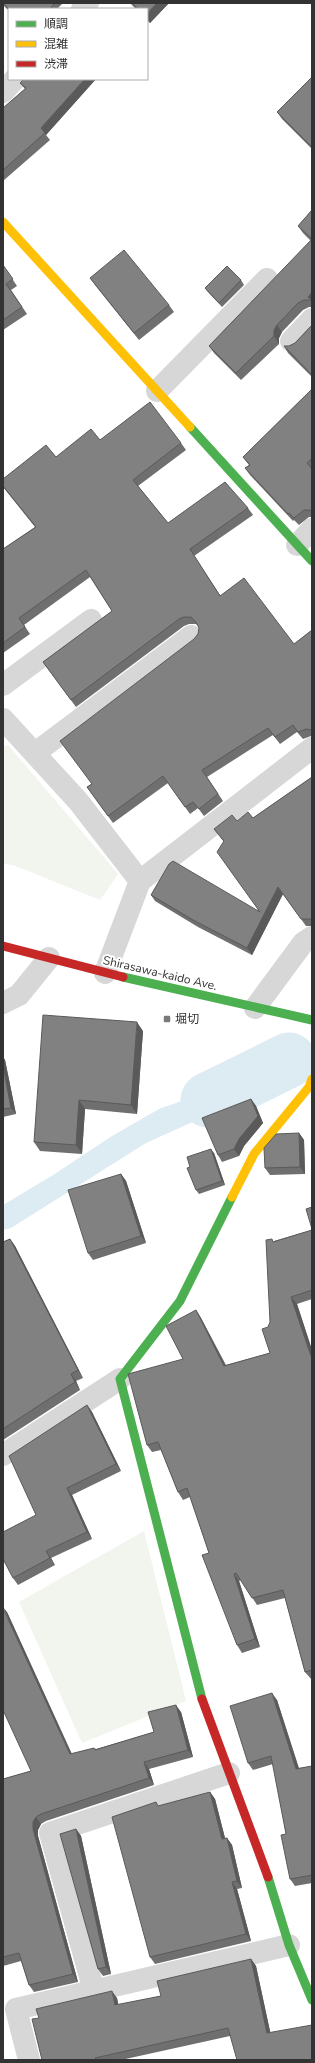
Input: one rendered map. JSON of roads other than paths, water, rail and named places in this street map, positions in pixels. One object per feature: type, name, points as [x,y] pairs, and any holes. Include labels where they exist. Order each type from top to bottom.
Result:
[{"type":"street","points":[[3,92],[14,80]]},
{"type":"street","points":[[6,232],[157,391],[312,561]]},
{"type":"street","points":[[157,391],[267,278]]},
{"type":"street","points":[[291,341],[312,319]]},
{"type":"street","points":[[297,544],[312,529]]},
{"type":"street","points":[[3,685],[91,620]]},
{"type":"street","points":[[35,753],[191,636]]},
{"type":"street","points":[[3,719],[78,801],[140,881]]},
{"type":"street","points":[[105,973],[140,881],[312,748]]},
{"type":"street","points":[[255,1008],[303,943],[312,937]]},
{"type":"street","name":"Shirasawa-kaido Ave.","points":[[3,946],[105,973],[312,1020]]},
{"type":"street","points":[[3,1002],[19,995],[49,958]]},
{"type":"street","points":[[3,1455],[120,1379],[180,1301],[254,1154],[309,1088],[312,1079]]},
{"type":"street","points":[[120,1379],[152,1499],[205,1712],[261,1854],[289,1945],[312,2000]]},
{"type":"street","points":[[94,1991],[50,1833],[229,1772]]},
{"type":"street","points":[[29,2060],[9,2010],[289,1945]]},
{"type":"waterway","points":[[208,1100],[289,1060]]},
{"type":"place","name":"堀切","points":[[167,1019]]}]
